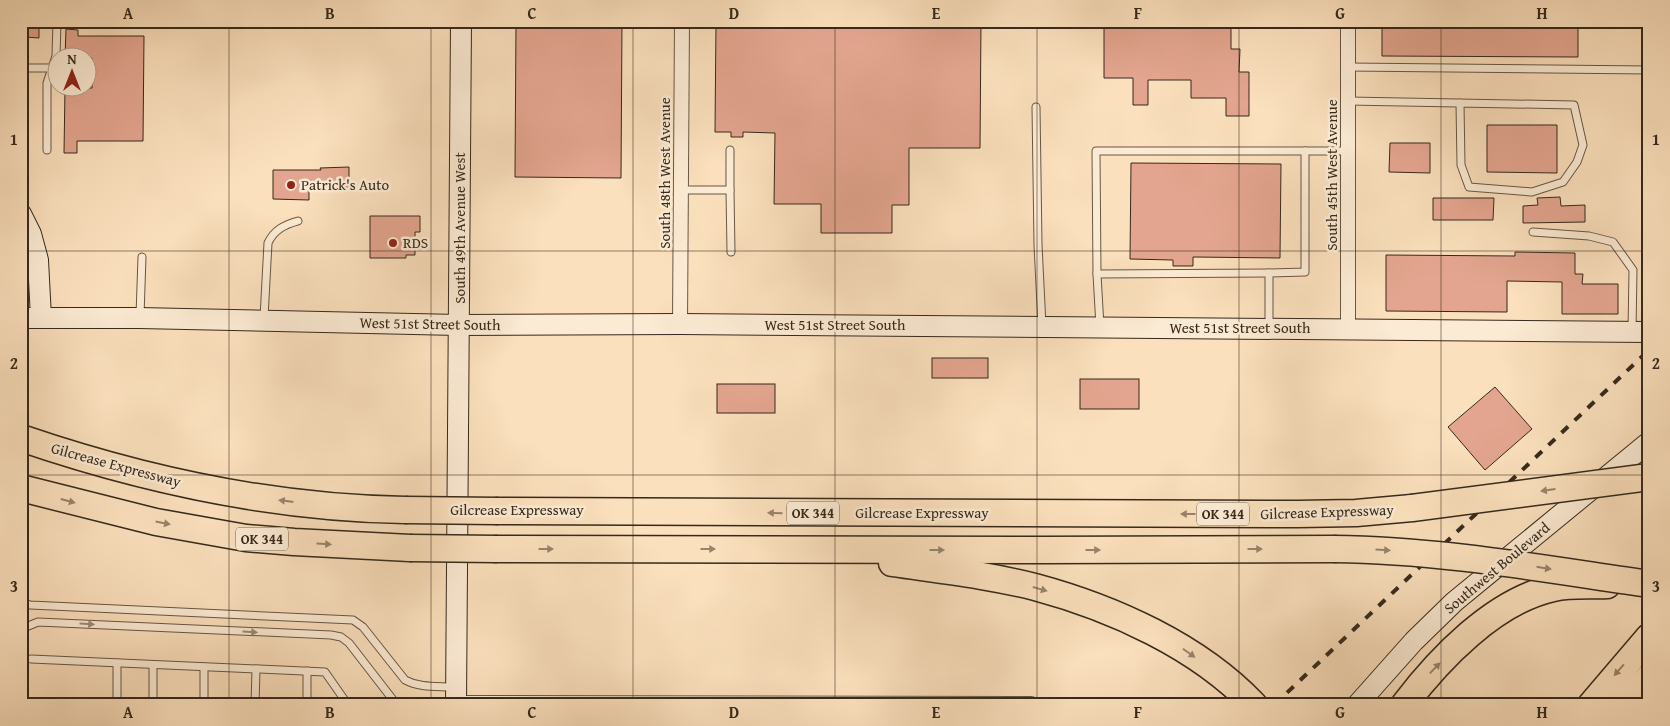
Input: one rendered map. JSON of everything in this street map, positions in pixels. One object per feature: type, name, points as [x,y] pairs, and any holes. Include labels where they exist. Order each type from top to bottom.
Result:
[{"type":"highway","name":"Gilcrease Expressway","points":[[21,438],[115,467],[196,487],[290,502],[405,510],[1356,513],[1412,508],[1649,477]]},
{"type":"highway","name":"OK 344","points":[[21,488],[156,522],[246,538],[294,542],[410,548],[497,549],[1334,549],[1407,552],[1476,558],[1649,584]]},
{"type":"highway","points":[[801,549],[993,578],[1074,599],[1125,619],[1177,645],[1223,676],[1254,705]]},
{"type":"highway","points":[[1404,705],[1433,670],[1469,636],[1490,619],[1515,603],[1544,591],[1564,586],[1649,584]]},
{"type":"highway","points":[[1592,705],[1649,637]]},
{"type":"highway","points":[[1622,705],[1649,678]]},
{"type":"street","name":"South 49th Avenue West","points":[[456,698],[461,21]]},
{"type":"street","name":"South 48th West Avenue","points":[[680,324],[682,21]]},
{"type":"street","name":"South 45th West Avenue","points":[[1348,21],[1348,329]]},
{"type":"street","points":[[21,214],[31,234],[38,260],[41,318]]},
{"type":"street","name":"West 51st Street South","points":[[21,318],[140,318],[459,325],[680,324],[1641,332]]},
{"type":"street","name":"Southwest Boulevard","points":[[1357,705],[1414,641],[1454,602],[1649,442]]},
{"type":"street","points":[[456,698],[1031,704]]},
{"type":"lane","points":[[56,48],[57,21]]},
{"type":"lane","points":[[1348,67],[1649,70]]},
{"type":"lane","points":[[21,68],[48,68]]},
{"type":"lane","points":[[47,150],[48,81]]},
{"type":"lane","points":[[1348,101],[1574,105],[1583,145],[1577,162],[1563,182],[1532,192],[1469,187],[1461,165],[1460,103]]},
{"type":"lane","points":[[1036,107],[1038,245],[1042,327]]},
{"type":"lane","points":[[730,150],[731,252]]},
{"type":"lane","points":[[1100,327],[1097,274],[1096,151],[1347,151]]},
{"type":"lane","points":[[1097,274],[1305,272],[1305,151]]},
{"type":"lane","points":[[682,190],[730,190]]},
{"type":"lane","points":[[264,321],[268,243],[272,235],[284,225],[298,221]]},
{"type":"lane","points":[[1533,232],[1589,236],[1612,242],[1633,270],[1641,332]]},
{"type":"lane","points":[[140,318],[142,257]]},
{"type":"lane","points":[[1269,273],[1270,328]]},
{"type":"lane","points":[[21,602],[37,606],[353,620],[363,627],[405,680],[414,685],[423,686],[456,698]]},
{"type":"lane","points":[[21,629],[38,622],[331,635],[341,637],[349,643],[397,705]]},
{"type":"lane","points":[[30,659],[153,665],[307,671],[325,672],[346,702],[307,703],[307,671]]},
{"type":"lane","points":[[117,663],[117,705]]},
{"type":"lane","points":[[153,665],[153,705]]},
{"type":"lane","points":[[204,667],[204,705]]},
{"type":"lane","points":[[255,705],[256,669]]},
{"type":"building","points":[[21,21],[39,21],[39,38],[26,37],[26,32],[21,32]]},
{"type":"building","points":[[516,21],[622,21],[621,178],[515,177]]},
{"type":"building","points":[[716,21],[981,21],[980,148],[909,148],[909,205],[892,205],[892,233],[821,233],[821,204],[774,204],[775,133],[743,132],[743,137],[731,137],[731,132],[715,132]]},
{"type":"building","points":[[1104,21],[1231,21],[1231,49],[1240,49],[1239,72],[1249,72],[1249,116],[1226,116],[1226,98],[1191,98],[1191,80],[1148,80],[1148,105],[1133,105],[1133,78],[1104,78]]},
{"type":"building","points":[[1382,21],[1578,21],[1578,57],[1382,56]]},
{"type":"building","points":[[66,29],[78,30],[78,36],[144,36],[143,141],[77,141],[77,153],[64,153],[65,98],[98,98],[98,48],[65,48]]},
{"type":"building","points":[[1487,125],[1557,125],[1557,173],[1487,172]]},
{"type":"building","points":[[1390,143],[1430,143],[1430,173],[1389,172]]},
{"type":"building","points":[[1131,163],[1281,164],[1280,258],[1193,257],[1193,266],[1173,266],[1173,260],[1130,259]]},
{"type":"building","points":[[349,167],[349,187],[309,188],[309,200],[273,199],[273,170],[321,170],[320,168]]},
{"type":"building","points":[[1560,197],[1561,206],[1585,205],[1585,222],[1523,223],[1523,206],[1538,205],[1537,198]]},
{"type":"building","points":[[1433,198],[1494,198],[1493,220],[1433,220]]},
{"type":"building","name":"RDS","points":[[370,216],[420,216],[420,232],[415,232],[415,255],[406,255],[406,258],[370,258]]},
{"type":"building","points":[[1515,252],[1575,253],[1575,274],[1583,274],[1582,284],[1618,284],[1618,314],[1562,314],[1562,282],[1507,281],[1507,312],[1386,311],[1386,255],[1515,256]]},
{"type":"building","points":[[932,358],[988,358],[988,378],[932,378]]},
{"type":"building","points":[[1080,379],[1139,379],[1139,409],[1080,409]]},
{"type":"building","points":[[717,384],[775,384],[775,413],[717,413]]},
{"type":"building","points":[[1495,387],[1532,429],[1485,470],[1448,427]]},
{"type":"railway","points":[[1274,705],[1649,350]]},
{"type":"place","name":"Patrick's Auto","points":[[291,185]]},
{"type":"place","name":"RDS","points":[[393,243]]}]
